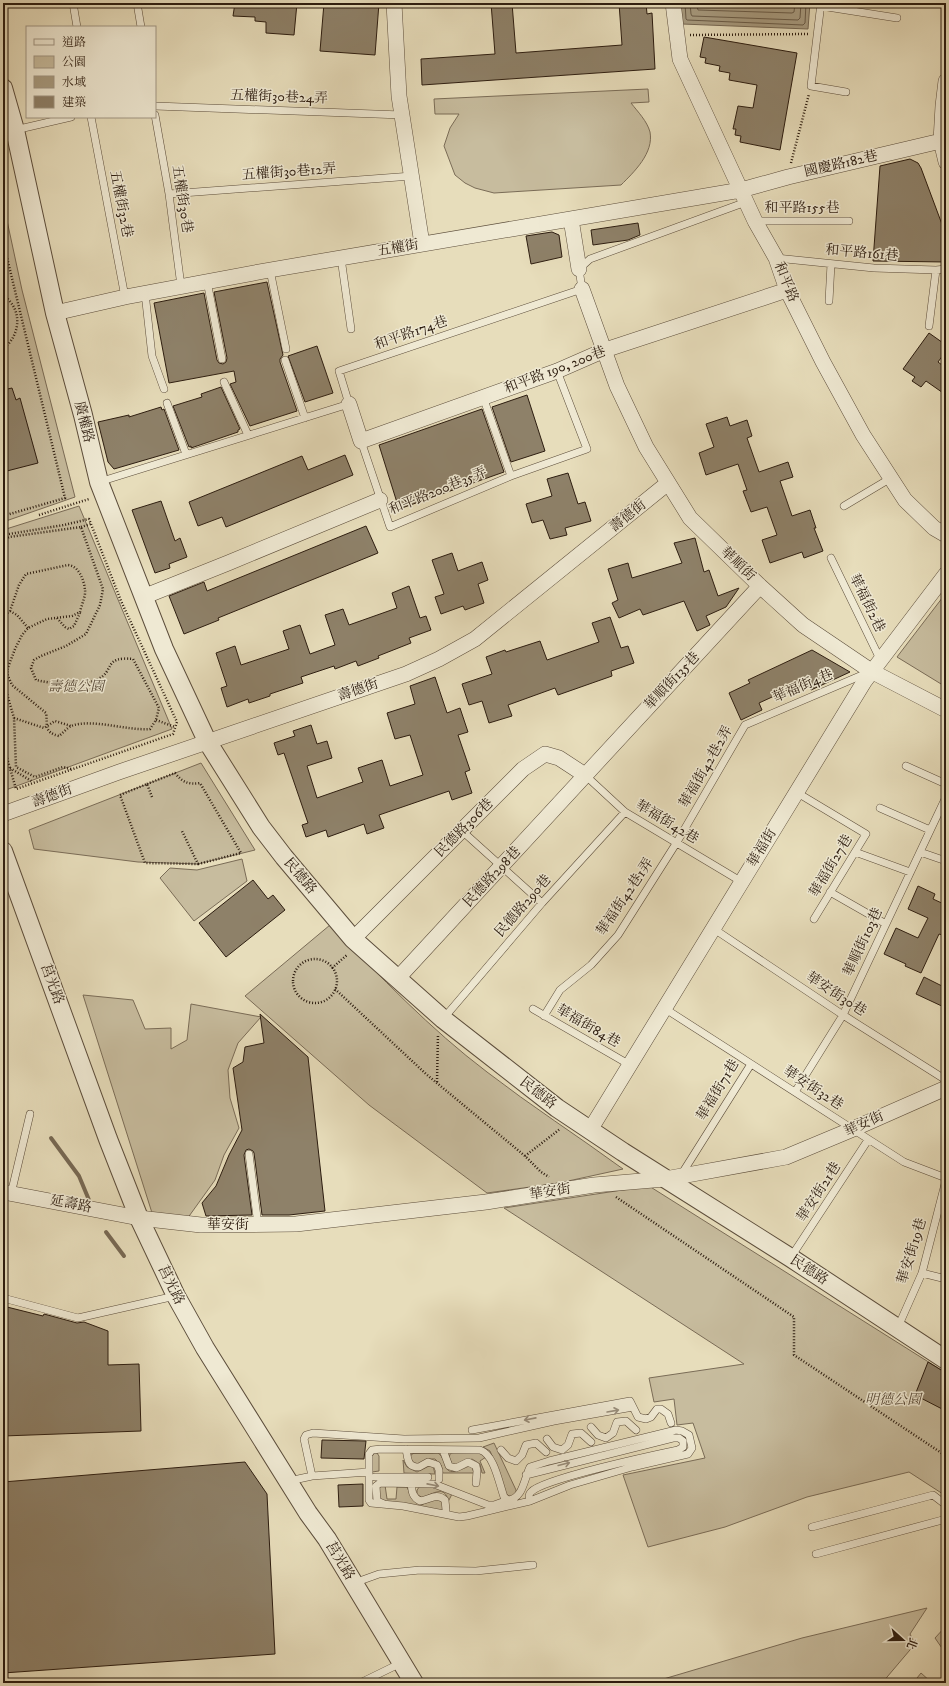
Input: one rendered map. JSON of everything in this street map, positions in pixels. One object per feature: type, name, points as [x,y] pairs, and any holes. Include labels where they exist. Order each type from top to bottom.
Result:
[{"type":"street","points":[[394,3],[399,96],[422,244]]},
{"type":"street","name":"和平路","points":[[673,3],[680,59],[755,221],[776,258],[787,290],[823,362],[863,436],[905,500],[934,528],[946,535]]},
{"type":"street","points":[[946,81],[941,141],[946,162]]},
{"type":"street","name":"廣權路","points":[[3,88],[14,130],[55,313],[102,488],[142,597],[164,649],[207,741]]},
{"type":"street","name":"國慶路182巷","points":[[744,196],[788,177],[941,141]]},
{"type":"street","name":"五權街","points":[[55,313],[125,297],[207,281],[422,244],[571,219],[744,196]]},
{"type":"street","points":[[571,219],[579,269]]},
{"type":"street","name":"華順街","points":[[582,289],[617,386],[646,447],[690,518],[760,586],[803,625],[871,671],[946,710]]},
{"type":"street","name":"和平路 190, 200巷","points":[[361,441],[557,371],[605,350],[787,290]]},
{"type":"street","points":[[348,404],[361,441]]},
{"type":"street","name":"壽德街","points":[[3,814],[207,741],[406,674],[439,659],[475,639],[668,483]]},
{"type":"street","points":[[142,597],[380,500]]},
{"type":"street","name":"華福街","points":[[590,1130],[714,929],[795,792],[871,671],[946,574]]},
{"type":"street","name":"華順街135巷","points":[[585,776],[760,586]]},
{"type":"street","name":"民德路","points":[[207,741],[262,827],[351,946],[398,978],[440,1025],[590,1130],[672,1178],[946,1360]]},
{"type":"street","name":"民德路306巷","points":[[351,946],[461,830],[523,769],[545,754],[560,758],[585,776]]},
{"type":"street","name":"民德路298巷","points":[[398,978],[585,776]]},
{"type":"street","name":"莒光路","points":[[3,851],[108,1139],[139,1218],[176,1296],[205,1348],[288,1482],[327,1539],[414,1683]]},
{"type":"street","name":"華安街","points":[[139,1218],[201,1225],[296,1224],[486,1202],[594,1185],[672,1178],[786,1157],[946,1088]]},
{"type":"street","name":"延壽路","points":[[7,1193],[139,1218]]},
{"type":"lane","points":[[73,3],[77,26]]},
{"type":"lane","points":[[137,3],[141,26]]},
{"type":"lane","points":[[846,92],[811,86],[821,5],[898,18]]},
{"type":"lane","name":"五權街30巷24弄","points":[[156,106],[402,115]]},
{"type":"lane","points":[[14,130],[67,118]]},
{"type":"lane","name":"五權街32巷","points":[[90,118],[125,297]]},
{"type":"lane","name":"五權街30巷","points":[[155,118],[169,194],[181,286]]},
{"type":"lane","name":"五權街30巷12弄","points":[[169,194],[412,176]]},
{"type":"lane","points":[[582,289],[579,269],[590,259],[744,196]]},
{"type":"lane","name":"和平路155巷","points":[[755,221],[849,221]]},
{"type":"lane","points":[[342,258],[351,329]]},
{"type":"lane","name":"和平路161巷","points":[[776,258],[874,268],[946,269]]},
{"type":"lane","points":[[829,301],[831,264]]},
{"type":"lane","points":[[270,270],[286,349]]},
{"type":"lane","points":[[929,326],[936,270]]},
{"type":"lane","points":[[207,281],[222,359]]},
{"type":"lane","name":"和平路174巷","points":[[348,404],[339,371],[582,289]]},
{"type":"lane","points":[[145,293],[152,356],[164,389]]},
{"type":"lane","points":[[285,360],[305,418]]},
{"type":"lane","name":"和平路200巷35弄","points":[[361,441],[390,527],[511,476],[587,449],[557,371]]},
{"type":"lane","points":[[224,382],[248,435]]},
{"type":"lane","points":[[483,397],[511,476]]},
{"type":"lane","points":[[167,403],[186,454]]},
{"type":"lane","points":[[102,488],[186,454],[348,404]]},
{"type":"lane","points":[[844,506],[891,478]]},
{"type":"lane","name":"華福街2巷","points":[[831,558],[880,659]]},
{"type":"lane","name":"華福街4巷","points":[[745,725],[871,671]]},
{"type":"lane","name":"華福街42巷2弄","points":[[677,842],[745,725]]},
{"type":"lane","points":[[906,766],[946,784]]},
{"type":"lane","name":"華福街42巷","points":[[585,776],[625,812],[742,882]]},
{"type":"lane","name":"華福街27巷","points":[[795,792],[866,834],[814,920]]},
{"type":"lane","name":"華順街103巷","points":[[795,1092],[844,1015],[946,797]]},
{"type":"lane","points":[[880,808],[930,830]]},
{"type":"lane","name":"民德路290巷","points":[[440,1025],[542,903],[625,812]]},
{"type":"lane","points":[[461,830],[542,903]]},
{"type":"lane","name":"華福街42巷1弄","points":[[544,1016],[560,990],[591,965],[618,935],[677,842]]},
{"type":"lane","points":[[855,852],[910,872]]},
{"type":"lane","points":[[920,852],[946,861]]},
{"type":"lane","points":[[830,892],[886,924]]},
{"type":"lane","name":"華安街30巷","points":[[714,929],[946,1080]]},
{"type":"lane","name":"華福街71巷","points":[[664,1008],[751,1064],[672,1178]]},
{"type":"lane","name":"華福街84巷","points":[[533,1009],[630,1066]]},
{"type":"lane","name":"華安街32巷","points":[[751,1064],[904,1162],[946,1179]]},
{"type":"lane","points":[[7,1193],[30,1114]]},
{"type":"lane","name":"華安街21巷","points":[[791,1258],[868,1140]]},
{"type":"lane","points":[[249,1154],[258,1225]]},
{"type":"lane","name":"華安街19巷","points":[[898,1328],[922,1273],[946,1179]]},
{"type":"lane","points":[[922,1273],[946,1279]]},
{"type":"lane","points":[[3,1298],[78,1318],[176,1296]]},
{"type":"lane","points":[[472,1430],[630,1401],[638,1417],[646,1419],[651,1417],[657,1410],[661,1409],[668,1414],[671,1423]]},
{"type":"lane","points":[[312,1476],[304,1439],[306,1436],[313,1434],[404,1439],[479,1438],[569,1418],[633,1407]]},
{"type":"lane","points":[[591,1427],[598,1435],[606,1438],[613,1433],[617,1422],[626,1421],[636,1430]]},
{"type":"lane","points":[[384,1504],[377,1502],[376,1486],[380,1483],[434,1484],[488,1505],[494,1505],[508,1500],[513,1500],[518,1496],[530,1467],[676,1430],[682,1431],[689,1435],[691,1440],[692,1448],[688,1454],[632,1467],[570,1485],[530,1501],[459,1517],[371,1503],[369,1500],[369,1454],[372,1450],[406,1449],[485,1452],[492,1461],[504,1497],[508,1500]]},
{"type":"lane","points":[[546,1439],[553,1447],[562,1450],[568,1445],[572,1434],[582,1433],[591,1442]]},
{"type":"lane","points":[[526,1475],[673,1438],[679,1438],[683,1441],[683,1447],[678,1450],[553,1481],[531,1491],[529,1496],[530,1501]]},
{"type":"lane","points":[[500,1450],[508,1458],[516,1461],[522,1455],[526,1445],[530,1443],[536,1443],[546,1452]]},
{"type":"lane","points":[[406,1449],[408,1462],[411,1465],[419,1467],[428,1462],[437,1465],[439,1470],[439,1479]]},
{"type":"lane","points":[[442,1450],[449,1466],[456,1468],[468,1462],[476,1466],[476,1483]]},
{"type":"lane","points":[[288,1482],[312,1476],[368,1472]]},
{"type":"lane","points":[[375,1477],[428,1477]]},
{"type":"lane","points":[[411,1483],[413,1495],[416,1499],[420,1501],[441,1496],[445,1500],[446,1510]]},
{"type":"lane","points":[[812,1527],[933,1495],[946,1505]]},
{"type":"lane","points":[[816,1554],[946,1519]]},
{"type":"lane","points":[[354,1583],[379,1574],[420,1570],[476,1571],[533,1565]]},
{"type":"lane","points":[[360,1683],[402,1663]]},
{"type":"path","points":[[685,35],[817,34]]},
{"type":"path","points":[[788,177],[811,86]]},
{"type":"path","points":[[3,241],[66,498],[3,516]]},
{"type":"path","points":[[3,295],[12,304],[17,313],[18,323],[16,333],[11,342],[3,349]]},
{"type":"path","points":[[39,515],[102,488]]},
{"type":"path","points":[[3,536],[56,527],[89,519],[121,601],[177,722],[173,734],[16,789],[3,744]]},
{"type":"path","points":[[3,540],[9,537],[81,527],[91,524]]},
{"type":"path","points":[[14,718],[44,728],[55,721],[70,726],[94,723],[140,730],[150,729],[156,720],[158,708],[132,660],[122,658],[114,660],[98,679],[79,684],[36,680],[32,674],[31,668],[34,660],[75,642],[86,634],[100,605],[103,589],[81,527]]},
{"type":"path","points":[[3,616],[10,612],[19,585],[26,574],[73,565],[79,571],[85,591],[80,612],[74,626],[69,629],[65,627],[57,618]]},
{"type":"path","points":[[10,612],[17,615],[28,628]]},
{"type":"path","points":[[70,726],[58,736],[48,731],[46,713],[12,685],[7,670],[15,649],[22,635],[28,628],[47,619],[72,616],[80,612]]},
{"type":"path","points":[[3,680],[14,718],[16,768],[35,777],[63,767],[72,769]]},
{"type":"path","points":[[156,720],[175,727]]},
{"type":"path","points":[[10,768],[33,782]]},
{"type":"path","points":[[175,773],[180,779],[192,785],[200,783],[241,853],[198,864],[146,862],[120,794],[147,784],[175,773]]},
{"type":"path","points":[[147,784],[152,797]]},
{"type":"path","points":[[182,831],[198,864]]},
{"type":"path","points":[[332,968],[351,946]]},
{"type":"path","points":[[320,960],[327,963],[336,974],[337,981],[335,989],[332,995],[326,1000],[312,1003],[305,1001],[299,997],[295,991],[293,977],[300,965],[306,961],[320,960]]},
{"type":"path","points":[[335,989],[426,1074],[525,1156],[541,1172],[553,1179]]},
{"type":"path","points":[[437,1082],[440,1025]]},
{"type":"path","points":[[525,1156],[564,1126]]},
{"type":"path","points":[[614,1196],[794,1317],[794,1354],[946,1456]]},
{"type":"green space","points":[[648,89],[649,102],[631,103],[649,128],[649,147],[642,162],[621,185],[494,193],[475,188],[465,183],[455,175],[444,146],[450,128],[459,114],[435,114],[434,99]]},
{"type":"green space","points":[[3,202],[22,290],[75,497],[3,522]]},
{"type":"green space","name":"壽德公園","points":[[79,506],[172,729],[3,791],[3,530]]},
{"type":"green space","points":[[946,593],[946,687],[897,657]]},
{"type":"green space","points":[[201,763],[255,850],[198,864],[138,862],[34,849],[29,830]]},
{"type":"green space","points":[[242,859],[247,881],[194,921],[160,878],[170,868],[197,870]]},
{"type":"green space","points":[[330,925],[406,1002],[445,1038],[520,1097],[623,1169],[559,1183],[487,1193],[369,1105],[245,996]]},
{"type":"green space","points":[[83,995],[133,1000],[145,1029],[171,1028],[171,1049],[187,1040],[191,1004],[261,1017],[238,1043],[228,1070],[230,1098],[239,1128],[224,1155],[215,1180],[187,1219],[153,1216]]},
{"type":"green space","name":"明德公園","points":[[649,1186],[946,1373],[946,1496],[909,1472],[807,1497],[725,1527],[648,1547],[623,1475],[705,1458],[693,1423],[677,1425],[674,1399],[654,1402],[649,1378],[744,1364],[504,1208]]},
{"type":"green space","points":[[494,1443],[516,1490],[516,1494],[511,1497],[506,1494],[490,1451],[483,1447]]},
{"type":"green space","points":[[375,1452],[379,1456],[379,1471],[372,1472],[372,1456]]},
{"type":"green space","points":[[437,1452],[441,1456],[449,1471],[453,1472],[469,1466],[472,1467],[474,1473],[443,1473],[441,1465],[435,1459],[427,1459],[418,1464],[414,1463],[410,1458],[414,1453]]},
{"type":"green space","points":[[454,1452],[481,1453],[486,1457],[480,1461],[485,1473],[482,1473],[480,1464],[472,1459],[457,1465],[453,1465],[449,1458],[450,1454]]},
{"type":"green space","points":[[403,1460],[407,1467],[417,1472],[429,1466],[433,1466],[435,1474],[404,1473]]},
{"type":"green space","points":[[385,1485],[387,1499],[396,1499],[397,1487],[407,1487],[411,1498],[415,1502],[421,1505],[437,1498],[443,1502],[444,1512],[380,1501],[379,1488]]},
{"type":"green space","points":[[420,1486],[431,1486],[452,1494],[448,1502],[447,1496],[442,1492],[434,1493],[422,1498],[417,1494],[417,1490]]},
{"type":"green space","points":[[927,1608],[910,1634],[915,1644],[882,1683],[650,1683],[802,1638]]},
{"type":"green space","points":[[946,1626],[946,1654],[935,1638]]},
{"type":"green space","points":[[921,1673],[931,1682],[930,1683],[913,1683]]},
{"type":"water","points":[[681,3],[810,3],[808,29],[682,24]]},
{"type":"building","points":[[235,3],[297,3],[294,35],[266,33],[266,22],[255,21],[255,17],[233,16]]},
{"type":"building","points":[[324,3],[379,3],[375,55],[320,51]]},
{"type":"building","points":[[491,3],[512,3],[516,53],[622,45],[619,3],[646,3],[647,14],[652,13],[655,69],[422,85],[421,59],[495,54]]},
{"type":"building","points":[[704,37],[797,53],[780,150],[740,142],[741,136],[735,135],[736,129],[733,129],[738,106],[753,108],[757,85],[729,80],[730,73],[719,71],[720,66],[705,63],[706,58],[700,57]]},
{"type":"building","points":[[910,159],[918,163],[921,168],[946,235],[946,262],[873,261],[880,166]]},
{"type":"building","points":[[638,223],[640,235],[628,240],[593,245],[591,230]]},
{"type":"building","points":[[552,232],[559,235],[562,257],[531,264],[526,236]]},
{"type":"building","points":[[267,282],[283,355],[280,362],[297,411],[250,426],[230,384],[236,382],[234,371],[169,383],[154,303],[204,293],[217,360],[219,363],[223,364],[226,362],[227,358],[214,292]]},
{"type":"building","points":[[929,333],[946,345],[946,351],[938,362],[946,368],[946,395],[926,381],[921,387],[912,381],[915,377],[903,369]]},
{"type":"building","points":[[317,346],[333,393],[305,402],[288,356]]},
{"type":"building","points":[[221,387],[240,429],[238,432],[191,448],[191,446],[189,447],[173,406],[202,397],[201,394]]},
{"type":"building","points":[[12,388],[16,400],[20,398],[38,463],[3,472],[3,390]]},
{"type":"building","points":[[527,395],[545,451],[511,462],[492,407]]},
{"type":"building","points":[[161,407],[162,410],[164,409],[179,450],[114,469],[108,462],[98,422],[129,415],[129,417]]},
{"type":"building","points":[[482,409],[504,472],[399,509],[379,445]]},
{"type":"building","points":[[727,417],[730,426],[747,420],[752,436],[747,438],[759,472],[788,462],[793,477],[780,481],[792,516],[810,510],[816,528],[814,528],[823,551],[804,558],[802,552],[770,563],[762,540],[777,535],[767,507],[751,512],[743,491],[747,490],[738,464],[706,475],[699,453],[714,447],[706,424]]},
{"type":"building","points":[[345,455],[353,475],[226,527],[222,517],[198,526],[189,502],[302,456],[308,470]]},
{"type":"building","points":[[568,473],[578,504],[585,502],[591,521],[565,528],[567,535],[550,539],[543,520],[532,523],[526,504],[552,496],[547,479]]},
{"type":"building","points":[[161,501],[175,541],[180,538],[187,557],[169,564],[170,568],[155,573],[132,510]]},
{"type":"building","points":[[366,526],[378,553],[218,618],[219,620],[184,634],[169,596],[204,582],[207,591]]},
{"type":"building","points":[[695,538],[704,572],[709,570],[718,596],[739,588],[726,607],[706,616],[710,625],[697,631],[684,601],[643,615],[640,609],[619,618],[612,603],[618,600],[608,569],[628,563],[632,578],[682,563],[674,543]]},
{"type":"building","points":[[452,553],[458,571],[482,562],[488,580],[478,584],[484,603],[465,610],[463,606],[441,614],[435,597],[444,594],[432,560]]},
{"type":"building","points":[[409,586],[420,618],[426,616],[431,630],[409,638],[411,643],[378,656],[379,658],[358,666],[356,661],[335,669],[334,666],[301,677],[303,683],[270,694],[270,696],[249,703],[248,699],[227,707],[221,688],[227,686],[216,653],[235,646],[241,665],[289,649],[283,631],[300,625],[310,654],[335,645],[325,615],[343,609],[349,625],[397,608],[392,593]]},
{"type":"building","points":[[610,617],[621,648],[628,646],[634,663],[611,671],[612,676],[558,695],[555,688],[508,705],[512,716],[489,723],[482,701],[469,705],[462,684],[492,674],[486,657],[505,650],[506,652],[540,641],[547,660],[599,642],[592,623]]},
{"type":"building","points":[[812,650],[850,672],[811,690],[807,681],[759,703],[762,710],[741,720],[729,693],[750,683],[748,680]]},
{"type":"building","points":[[435,677],[447,713],[460,708],[468,732],[458,735],[470,770],[465,772],[472,793],[452,800],[449,791],[379,815],[384,828],[367,834],[364,824],[328,837],[326,830],[306,837],[302,825],[308,823],[284,753],[278,755],[274,743],[295,736],[293,731],[311,725],[317,744],[327,741],[332,758],[307,766],[317,798],[363,782],[358,768],[382,760],[390,786],[423,775],[410,735],[395,739],[387,713],[415,704],[410,686]]},
{"type":"building","points":[[253,880],[268,899],[273,895],[285,910],[226,957],[199,923]]},
{"type":"building","points":[[918,886],[935,894],[933,899],[946,905],[946,928],[942,935],[939,934],[921,973],[884,954],[896,928],[918,938],[928,918],[908,909]]},
{"type":"building","points":[[924,977],[946,988],[946,1008],[916,994]]},
{"type":"building","points":[[260,1014],[308,1057],[325,1211],[289,1215],[262,1215],[254,1153],[249,1149],[246,1150],[244,1155],[252,1215],[206,1216],[202,1203],[216,1186],[229,1155],[242,1130],[233,1068],[243,1062],[245,1047],[264,1043]]},
{"type":"building","points":[[3,1306],[43,1316],[44,1314],[77,1323],[84,1322],[108,1331],[108,1365],[139,1364],[141,1431],[3,1436]]},
{"type":"building","points":[[928,1362],[946,1373],[946,1411],[915,1395]]},
{"type":"building","points":[[322,1440],[366,1441],[364,1459],[321,1458]]},
{"type":"building","points":[[245,1462],[267,1494],[275,1654],[3,1673],[3,1482]]},
{"type":"building","points":[[363,1484],[363,1506],[339,1507],[338,1485]]},
{"type":"waterway","points":[[51,1138],[79,1176],[89,1200]]},
{"type":"waterway","points":[[106,1232],[124,1256]]}]
